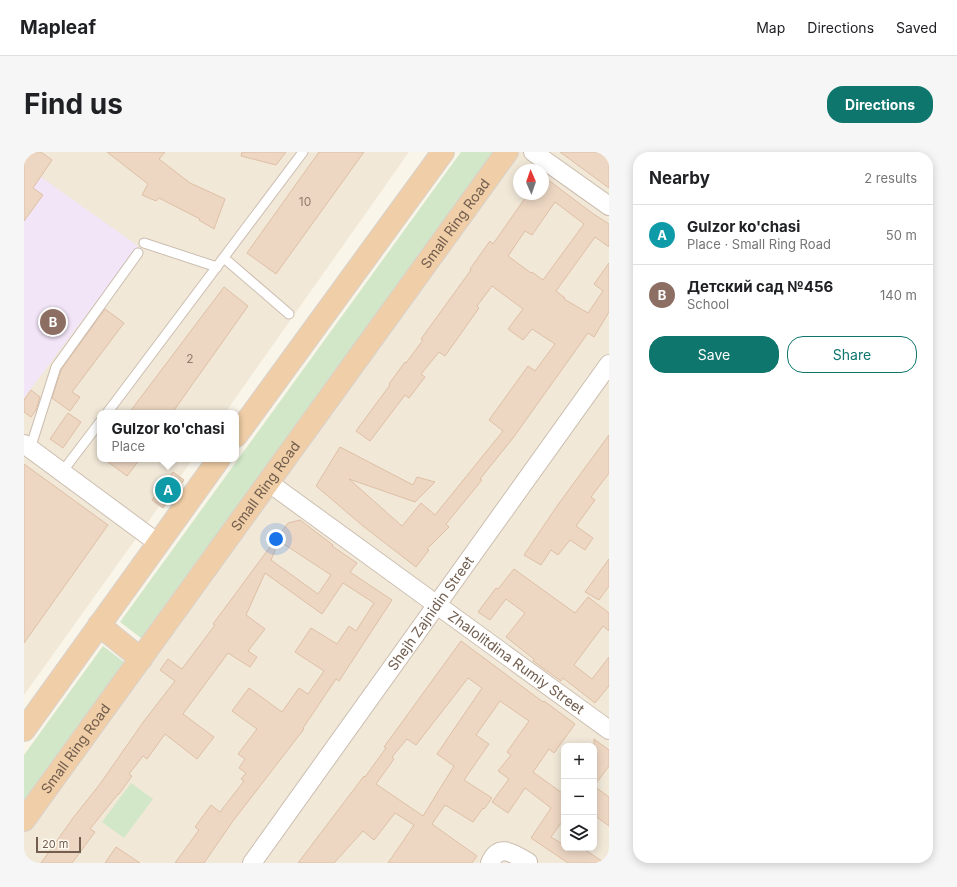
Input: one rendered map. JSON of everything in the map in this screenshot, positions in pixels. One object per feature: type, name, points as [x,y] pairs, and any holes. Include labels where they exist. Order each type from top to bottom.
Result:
[{"type":"highway","name":"Small Ring Road","points":[[24,820],[507,152]]},
{"type":"highway","points":[[239,432],[439,153]]},
{"type":"highway","points":[[24,730],[217,462]]},
{"type":"highway","points":[[99,625],[140,659]]},
{"type":"street","points":[[533,152],[609,206]]},
{"type":"street","name":"Shejh Zajnidin Street","points":[[252,863],[609,364]]},
{"type":"street","points":[[27,446],[158,543]]},
{"type":"street","name":"Zhalolitdina Rumiy Street","points":[[268,482],[609,730]]},
{"type":"street","points":[[490,863],[494,855],[505,851],[510,852],[528,862]]},
{"type":"lane","points":[[109,410],[303,152]]},
{"type":"lane","points":[[144,243],[217,267]]},
{"type":"lane","points":[[27,446],[56,367],[138,253]]},
{"type":"lane","points":[[224,258],[289,314]]},
{"type":"lane","points":[[62,472],[97,426]]},
{"type":"shaded area","points":[[24,152],[409,152],[227,410],[97,410],[97,462],[191,462],[24,695]]},
{"type":"shaded area","points":[[507,152],[609,152],[609,863],[24,863],[24,820]]},
{"type":"shaded area","points":[[24,165],[138,246],[24,398]]},
{"type":"green space","points":[[461,152],[494,152],[141,638],[120,622],[236,462],[239,462],[239,458]]},
{"type":"green space","points":[[103,646],[124,662],[24,800],[24,755]]},
{"type":"green space","points":[[131,783],[153,799],[124,838],[102,822]]},
{"type":"building","points":[[24,152],[41,152],[52,160],[33,188],[43,195],[24,221]]},
{"type":"building","points":[[107,152],[165,152],[159,159],[190,183],[225,199],[214,229],[199,220],[200,219],[159,198],[156,201],[142,195],[148,184]]},
{"type":"building","points":[[242,152],[286,152],[276,165],[241,156]]},
{"type":"building","points":[[319,152],[364,152],[276,274],[247,253]]},
{"type":"building","points":[[560,152],[604,152],[609,156],[609,188]]},
{"type":"building","points":[[549,181],[609,224],[609,247],[595,237],[556,291],[565,298],[564,299],[588,313],[603,291],[594,284],[609,263],[609,312],[594,337],[588,333],[513,438],[480,479],[482,480],[446,524],[449,527],[427,549],[429,550],[416,567],[363,526],[316,486],[340,447],[413,485],[417,477],[435,482],[415,502],[349,479],[402,526],[421,503],[435,515],[503,431],[489,420],[528,366],[535,371],[555,344],[532,329],[523,340],[508,329],[523,309],[492,286],[477,306],[479,308],[445,356],[439,352],[421,374],[425,377],[409,398],[405,395],[370,441],[356,431],[405,362],[406,363],[423,340],[421,339],[490,241],[493,244],[524,200],[549,200]],"holes":[[[555,202],[584,224],[543,280],[508,256],[525,231],[532,235]]]},
{"type":"building","points":[[224,287],[248,306],[174,410],[131,410]]},
{"type":"building","points":[[105,309],[124,323],[72,392],[80,397],[70,411],[52,398],[61,370]]},
{"type":"building","points":[[31,390],[40,397],[36,410],[31,417],[24,412],[24,400]]},
{"type":"building","points":[[68,413],[81,422],[63,448],[50,439]]},
{"type":"building","points":[[609,435],[609,473],[591,497],[595,500],[576,526],[593,538],[585,550],[570,540],[558,555],[551,550],[541,565],[524,555],[557,506]]},
{"type":"building","points":[[108,462],[138,462],[127,476]]},
{"type":"building","points":[[24,464],[108,525],[24,643]]},
{"type":"building","points":[[173,472],[184,480],[163,508],[152,500]]},
{"type":"building","points":[[300,520],[333,545],[332,546],[357,563],[350,572],[392,600],[339,681],[336,679],[303,728],[304,729],[233,821],[204,863],[175,863],[199,830],[195,827],[211,805],[220,812],[244,781],[241,779],[246,773],[239,768],[245,759],[238,754],[257,729],[232,711],[249,688],[282,712],[299,688],[308,694],[324,671],[295,652],[311,628],[337,644],[349,626],[356,631],[374,603],[343,583],[322,614],[265,573],[246,615],[265,629],[248,651],[257,657],[250,667],[228,653],[183,714],[214,737],[197,759],[165,734],[147,759],[143,756],[129,774],[132,776],[90,829],[95,832],[72,863],[41,863],[73,818],[100,784],[144,721],[175,681],[160,670],[168,659],[182,669],[215,625],[213,624],[273,543],[277,546],[271,560],[318,594],[331,575],[276,539],[288,523]]},
{"type":"building","points":[[609,559],[609,586],[599,600],[585,592]]},
{"type":"building","points":[[514,569],[575,613],[588,597],[609,613],[609,631],[603,626],[574,665],[592,679],[609,657],[609,686],[595,703],[563,678],[561,681],[533,661],[534,659],[506,637],[525,613],[506,599],[490,620],[478,612],[496,588],[498,589]]},
{"type":"building","points":[[461,641],[575,724],[554,753],[549,749],[533,772],[561,792],[561,823],[551,837],[561,843],[561,851],[587,851],[605,863],[568,863],[531,838],[551,808],[525,788],[508,813],[492,802],[509,779],[498,771],[511,755],[507,752],[529,721],[500,701],[476,735],[489,744],[464,780],[492,798],[473,822],[445,805],[432,824],[477,856],[472,863],[388,863],[414,825],[395,813],[374,840],[363,831],[334,863],[298,863],[386,748],[384,747]],"holes":[[[468,678],[482,688],[437,754],[454,766],[423,816],[376,784],[394,759],[392,757],[407,739],[416,745]]]},
{"type":"building","points":[[594,739],[609,750],[609,766],[597,782],[597,743],[594,743]]},
{"type":"building","points":[[597,788],[609,797],[609,826],[597,817]]},
{"type":"building","points":[[116,847],[140,863],[105,863]]},
{"type":"place","name":"Детский сад №456","points":[[53,322]]},
{"type":"place","name":"Gulzor ko'chasi","points":[[168,490]]}]
